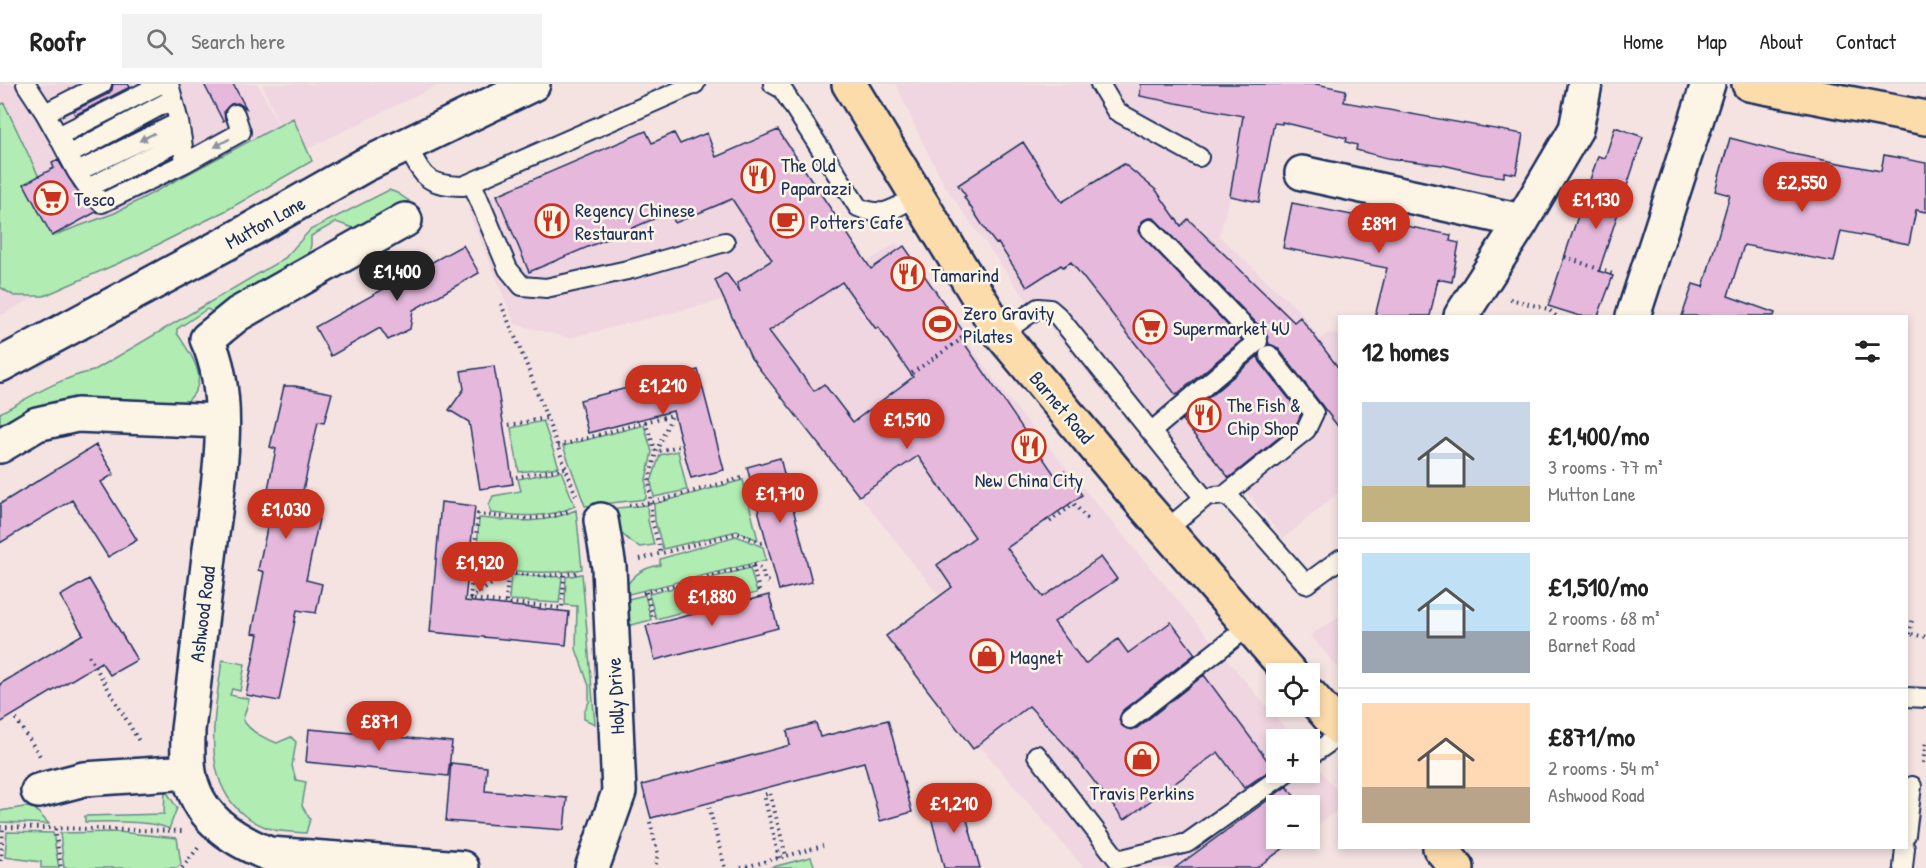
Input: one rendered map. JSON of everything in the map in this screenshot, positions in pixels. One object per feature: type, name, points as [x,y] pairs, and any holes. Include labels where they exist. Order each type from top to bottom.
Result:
[{"type":"main road","name":"Barnet Road","points":[[849,84],[997,326],[1166,530],[1281,663]]},
{"type":"main road","points":[[1749,84],[1926,118]]},
{"type":"main road","points":[[1320,706],[1338,727]]},
{"type":"main road","points":[[1441,849],[1457,868]]},
{"type":"street","name":"Mutton Lane","points":[[0,365],[229,242],[363,166],[533,84]]},
{"type":"street","points":[[1462,315],[1522,221],[1576,129],[1585,84]]},
{"type":"street","points":[[1633,315],[1708,84]]},
{"type":"street","points":[[1302,174],[1522,221]]},
{"type":"street","points":[[0,446],[36,424],[77,415],[221,420],[219,374],[215,355],[207,339],[238,314],[405,219]]},
{"type":"street","name":"Ashwood Road","points":[[221,420],[221,452],[188,730],[174,773],[217,824],[247,845],[269,854],[462,868]]},
{"type":"street","name":"Holly Drive","points":[[592,868],[619,792],[609,567],[593,511]]},
{"type":"street","points":[[38,791],[84,778],[174,773]]},
{"type":"lane","points":[[45,113],[102,84]]},
{"type":"lane","points":[[58,136],[161,84]]},
{"type":"lane","points":[[407,146],[422,174],[439,186],[462,186],[695,84]]},
{"type":"lane","points":[[773,84],[782,89],[858,207],[870,212],[886,213],[916,196]]},
{"type":"lane","points":[[1100,84],[1116,111],[1199,157]]},
{"type":"lane","points":[[31,86],[78,172],[88,188],[102,203],[185,163],[242,132],[235,114]]},
{"type":"lane","points":[[68,154],[171,91],[179,122],[185,163]]},
{"type":"lane","points":[[78,172],[179,122]]},
{"type":"lane","points":[[88,188],[182,140]]},
{"type":"lane","points":[[472,183],[508,269],[522,286],[546,288],[632,269],[725,242]]},
{"type":"lane","points":[[1150,229],[1258,341],[1152,432]]},
{"type":"lane","points":[[997,326],[1038,308],[1050,309],[1204,498]]},
{"type":"lane","points":[[1166,530],[1204,498],[1225,495],[1305,430],[1314,413],[1269,355]]},
{"type":"lane","points":[[1225,495],[1232,500],[1306,584],[1338,561]]},
{"type":"lane","points":[[1130,719],[1249,626]]},
{"type":"lane","points":[[1908,697],[1926,698]]},
{"type":"lane","points":[[1320,749],[1338,736]]},
{"type":"lane","points":[[1037,755],[1118,860],[1187,843],[1272,783]]},
{"type":"lane","points":[[1908,819],[1912,786]]},
{"type":"lane","points":[[1903,868],[1905,849]]},
{"type":"path","points":[[1565,257],[1643,285]]},
{"type":"path","points":[[1502,297],[1548,309],[1555,315]]},
{"type":"path","points":[[500,300],[566,468],[593,511]]},
{"type":"path","points":[[912,373],[997,326]]},
{"type":"path","points":[[558,446],[672,415],[656,452],[649,481],[652,521],[661,554]]},
{"type":"path","points":[[509,425],[547,418]]},
{"type":"path","points":[[645,422],[656,452]]},
{"type":"path","points":[[656,452],[679,446]]},
{"type":"path","points":[[516,477],[566,468]]},
{"type":"path","points":[[470,599],[478,514],[539,519],[558,514],[651,503],[745,477]]},
{"type":"path","points":[[1046,520],[1048,523],[1074,504],[1088,520]]},
{"type":"path","points":[[473,571],[543,576],[564,575],[609,567],[737,533],[764,544]]},
{"type":"path","points":[[610,602],[755,565],[762,569],[765,581],[771,582]]},
{"type":"path","points":[[753,566],[760,594]]},
{"type":"path","points":[[470,599],[508,572]]},
{"type":"path","points":[[506,602],[508,572]]},
{"type":"path","points":[[470,599],[562,608],[564,575]]},
{"type":"path","points":[[699,579],[708,607]]},
{"type":"path","points":[[646,592],[654,621]]},
{"type":"path","points":[[1912,621],[1908,634],[1926,637]]},
{"type":"path","points":[[89,656],[174,773]]},
{"type":"path","points":[[16,719],[38,752]]},
{"type":"path","points":[[779,858],[764,795],[770,793],[786,856]]},
{"type":"path","points":[[710,807],[725,868]]},
{"type":"path","points":[[650,822],[658,854],[655,868]]},
{"type":"path","points":[[1,861],[2,827],[108,828],[176,833],[217,824]]},
{"type":"path","points":[[182,868],[217,824]]},
{"type":"path","points":[[55,829],[61,868]]},
{"type":"path","points":[[741,868],[823,846]]},
{"type":"shaded area","points":[[0,84],[258,84],[285,139],[262,84],[440,84],[293,156],[0,316]]},
{"type":"shaded area","points":[[896,84],[1249,84],[1230,196],[1219,236],[1300,312],[1320,339],[1328,333],[1338,335],[1338,493],[1283,539],[1242,486],[1206,513],[1019,290],[946,188]]},
{"type":"shaded area","points":[[778,130],[867,262],[896,243],[1007,397],[1266,706],[1266,717],[1276,717],[1286,729],[1266,729],[1266,783],[1320,783],[1320,770],[1338,792],[1338,810],[1320,823],[1320,795],[1266,795],[1266,849],[1284,849],[1256,868],[1084,868],[979,745],[973,748],[886,636],[939,596],[751,358],[723,300],[569,338],[515,324],[467,208],[646,131],[652,143],[674,133],[680,144],[707,133],[717,157]]},
{"type":"shaded area","points":[[1338,618],[1338,668],[1310,635]]},
{"type":"green space","points":[[4,103],[39,177],[52,236],[115,213],[293,118],[312,161],[227,210],[137,255],[44,296],[14,296],[0,287],[0,105]]},
{"type":"green space","points":[[389,190],[409,201],[356,229],[336,222],[311,236],[308,257],[215,313],[207,309],[177,329],[198,371],[196,389],[180,407],[0,432],[0,413],[57,383],[93,371],[285,258],[310,230]]},
{"type":"green space","points":[[543,421],[559,467],[519,472],[511,428]]},
{"type":"green space","points":[[644,425],[652,452],[646,479],[646,499],[585,506],[563,446]]},
{"type":"green space","points":[[678,451],[687,490],[654,497],[651,482],[660,455]]},
{"type":"green space","points":[[561,471],[575,506],[544,515],[491,513],[489,505],[493,496],[521,491],[518,479]]},
{"type":"green space","points":[[743,480],[758,540],[737,531],[663,549],[655,521],[654,504]]},
{"type":"green space","points":[[647,505],[654,545],[640,547],[620,531],[609,509]]},
{"type":"green space","points":[[576,510],[582,569],[542,572],[476,567],[479,518],[540,520]]},
{"type":"green space","points":[[736,536],[763,547],[766,560],[621,596],[636,575],[660,565],[660,559]]},
{"type":"green space","points":[[750,568],[757,593],[710,604],[703,580]]},
{"type":"green space","points":[[582,574],[595,724],[584,719],[584,712],[589,702],[589,686],[576,649],[577,606],[565,605],[566,577]]},
{"type":"green space","points":[[511,575],[562,577],[559,603],[509,600]]},
{"type":"green space","points":[[698,582],[704,606],[656,619],[649,594]]},
{"type":"green space","points":[[645,595],[651,620],[620,628],[620,601]]},
{"type":"green space","points":[[222,660],[245,664],[240,691],[232,689],[230,695],[249,699],[243,720],[246,724],[258,734],[277,743],[291,737],[296,742],[292,766],[296,780],[306,782],[302,806],[310,819],[306,833],[274,830],[245,816],[230,801],[221,783],[215,764],[214,722]]},
{"type":"green space","points":[[165,789],[177,808],[169,829],[141,823],[85,822],[85,816],[164,814]]},
{"type":"green space","points":[[24,807],[34,808],[49,824],[0,822],[0,811]]},
{"type":"green space","points":[[7,832],[53,833],[59,868],[41,868],[41,862],[5,857]]},
{"type":"green space","points":[[118,832],[177,838],[181,864],[177,868],[64,868],[60,833]]},
{"type":"green space","points":[[811,857],[815,868],[769,868]]},
{"type":"building","points":[[113,84],[128,84],[130,87],[75,115],[73,111],[108,94]]},
{"type":"building","points":[[204,84],[233,84],[246,108],[238,103],[231,104],[224,111],[225,120],[223,121]]},
{"type":"building","points":[[1141,84],[1316,84],[1346,90],[1344,102],[1523,134],[1516,174],[1504,172],[1504,177],[1443,165],[1387,158],[1356,150],[1357,145],[1346,142],[1347,138],[1282,122],[1282,124],[1274,123],[1259,202],[1230,196],[1243,116],[1140,96]]},
{"type":"building","points":[[1615,127],[1643,137],[1599,271],[1613,276],[1598,315],[1577,315],[1548,306],[1598,156],[1605,158]]},
{"type":"building","points":[[778,130],[871,269],[904,246],[965,334],[960,337],[1056,477],[1064,471],[1082,495],[1007,548],[1043,597],[1101,557],[1117,579],[1054,622],[1085,664],[1118,639],[1128,653],[1171,622],[1195,654],[1123,710],[1119,720],[1122,726],[1131,730],[1137,728],[1204,675],[1266,759],[1266,773],[1244,788],[1218,752],[1124,820],[1069,749],[1029,706],[973,749],[886,636],[952,587],[937,565],[975,537],[918,456],[859,496],[751,358],[715,280],[726,273],[740,292],[737,283],[772,260],[732,199],[675,223],[670,212],[529,272],[497,195],[646,131],[652,143],[674,133],[680,144],[707,133],[716,157]],"holes":[[[842,282],[876,329],[878,327],[913,377],[853,422],[824,384],[814,391],[769,331]]]},
{"type":"building","points":[[1730,138],[1787,153],[1881,171],[1884,155],[1926,163],[1926,212],[1916,210],[1909,244],[1841,231],[1834,262],[1744,245],[1728,296],[1775,313],[1774,315],[1682,315],[1693,284],[1703,287],[1730,195],[1715,191]]},
{"type":"building","points":[[1023,142],[1062,202],[1124,164],[1156,190],[1181,226],[1188,219],[1294,322],[1300,317],[1338,367],[1338,426],[1278,348],[1269,344],[1266,333],[1154,218],[1142,221],[1139,231],[1142,236],[1242,340],[1176,395],[1071,262],[1063,267],[1061,265],[1027,287],[998,243],[996,244],[989,235],[958,185]]},
{"type":"building","points":[[58,160],[79,194],[96,212],[52,236],[24,184],[54,168],[52,163]]},
{"type":"building","points":[[1292,203],[1451,235],[1450,241],[1459,243],[1452,282],[1438,279],[1430,315],[1375,315],[1387,268],[1283,248]]},
{"type":"building","points":[[463,245],[479,273],[413,310],[410,329],[388,340],[380,328],[331,356],[315,327]]},
{"type":"building","points":[[1258,356],[1260,362],[1301,414],[1297,423],[1229,478],[1182,420]]},
{"type":"building","points":[[494,366],[513,484],[480,489],[469,422],[449,410],[464,389],[461,371]]},
{"type":"building","points":[[698,370],[724,470],[691,478],[673,411],[588,433],[580,400]]},
{"type":"building","points":[[284,386],[332,393],[324,423],[318,422],[298,513],[319,519],[306,580],[322,584],[316,613],[297,610],[279,701],[246,695],[258,634],[252,633],[264,572],[258,570],[271,510],[264,509],[276,449],[270,447]]},
{"type":"building","points":[[96,445],[114,474],[101,482],[137,540],[108,557],[72,500],[0,543],[0,504]]},
{"type":"building","points":[[780,458],[812,582],[779,590],[747,467]]},
{"type":"building","points":[[441,502],[475,506],[465,601],[569,612],[566,645],[430,632]]},
{"type":"building","points":[[89,579],[137,660],[110,675],[101,662],[0,723],[0,684],[83,634],[60,596]]},
{"type":"building","points":[[769,595],[778,628],[655,660],[646,626]]},
{"type":"building","points":[[888,720],[912,812],[880,821],[864,762],[651,818],[642,785],[790,745],[787,731],[816,723],[820,737]]},
{"type":"building","points":[[309,729],[452,742],[448,776],[306,762]]},
{"type":"building","points":[[451,763],[487,767],[485,791],[567,798],[564,830],[446,821]]},
{"type":"building","points":[[1287,786],[1293,795],[1275,795]]},
{"type":"building","points":[[961,796],[980,868],[944,868],[928,805]]},
{"type":"building","points":[[1266,801],[1266,849],[1283,849],[1256,868],[1175,868]]},
{"type":"place","name":"The Old Paparazzi","points":[[758,176]]},
{"type":"place","name":"Tesco","points":[[51,198]]},
{"type":"place","name":"Regency Chinese Restaurant","points":[[552,221]]},
{"type":"place","name":"Potters Cafe","points":[[787,221]]},
{"type":"place","name":"Tamarind","points":[[908,274]]},
{"type":"place","name":"Zero Gravity Pilates","points":[[940,324]]},
{"type":"place","name":"Supermarket 4U","points":[[1150,327]]},
{"type":"place","name":"The Fish & Chip Shop","points":[[1204,415]]},
{"type":"place","name":"New China City","points":[[1029,446]]},
{"type":"place","name":"Magnet","points":[[987,656]]},
{"type":"place","name":"Travis Perkins","points":[[1142,759]]}]
